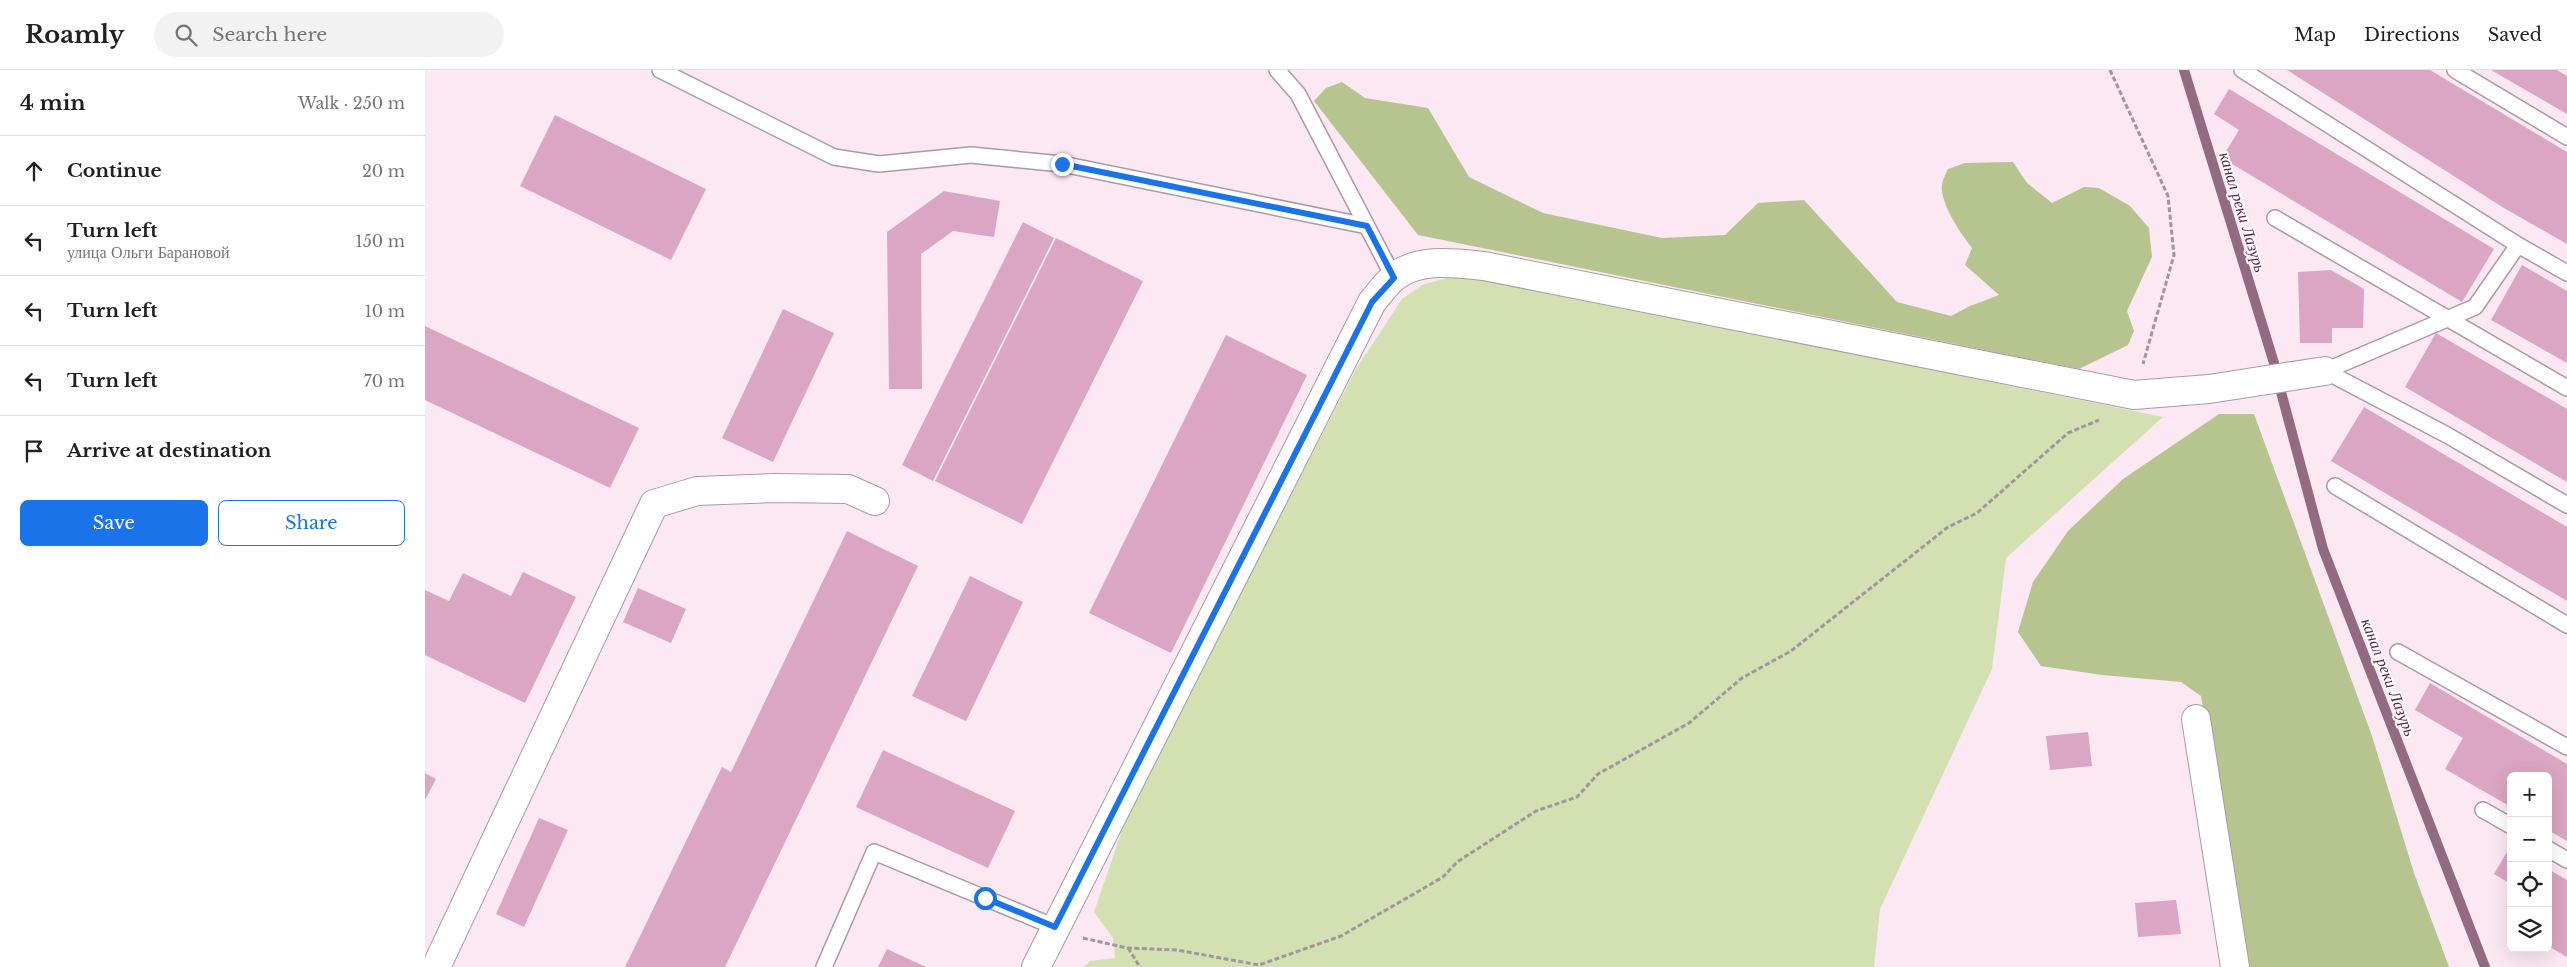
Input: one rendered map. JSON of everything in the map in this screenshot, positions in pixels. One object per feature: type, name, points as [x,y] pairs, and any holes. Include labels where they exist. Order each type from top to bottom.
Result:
[{"type":"street","points":[[1036,967],[1372,302],[1394,278],[1411,268],[1443,262],[1484,266],[2134,395],[2209,389],[2325,371]]},
{"type":"street","points":[[436,967],[654,504],[697,491],[774,488],[848,489],[875,501]]},
{"type":"street","points":[[2196,719],[2235,967]]},
{"type":"lane","points":[[660,70],[834,157],[879,164],[971,155],[1062,164],[1367,226]]},
{"type":"lane","points":[[1277,70],[1297,94],[1394,278]]},
{"type":"lane","points":[[2242,70],[2567,274]]},
{"type":"lane","points":[[2455,70],[2567,137]]},
{"type":"lane","points":[[2275,218],[2567,388]]},
{"type":"lane","points":[[2325,371],[2475,307],[2518,245]]},
{"type":"lane","points":[[2325,371],[2447,435],[2567,505]]},
{"type":"lane","points":[[2335,486],[2567,626]]},
{"type":"lane","points":[[2398,652],[2567,747]]},
{"type":"lane","points":[[2483,810],[2507,824]]},
{"type":"lane","points":[[2552,851],[2567,860]]},
{"type":"lane","points":[[824,967],[874,852],[1055,927]]},
{"type":"path","points":[[1055,927],[1089,941],[1127,948],[1177,950],[1260,966],[1341,936],[1443,877],[1457,862],[1536,811],[1577,797],[1598,774],[1689,723],[1742,678],[1791,651],[1948,527],[1977,514],[2068,433],[2113,414],[2134,395],[2174,255],[2168,196],[2110,70]]},
{"type":"path","points":[[1127,948],[1140,967]]},
{"type":"green space","points":[[1342,82],[1365,98],[1428,108],[1469,177],[1543,213],[1662,238],[1725,235],[1758,203],[1804,200],[1897,302],[1951,316],[1970,306],[1999,295],[1965,265],[1972,248],[1957,226],[1944,200],[1942,184],[1948,169],[1965,163],[2013,162],[2027,183],[2052,203],[2084,187],[2099,188],[2130,206],[2149,228],[2152,257],[2127,311],[2134,331],[2128,345],[2079,369],[1418,235],[1314,101],[1326,88]]},
{"type":"green space","points":[[1462,274],[2163,417],[2006,558],[1992,669],[1880,909],[1874,967],[1084,967],[1090,961],[1115,958],[1113,938],[1094,912],[1130,807],[1356,369],[1402,299],[1422,285]]},
{"type":"green space","points":[[2219,414],[2254,414],[2372,736],[2414,873],[2449,967],[2248,967],[2201,696],[2181,682],[2102,675],[2041,666],[2018,632],[2033,582],[2068,531],[2123,479]]},
{"type":"building","points":[[2287,70],[2430,70],[2567,152],[2567,244],[2504,208]]},
{"type":"building","points":[[2491,70],[2557,70],[2567,76],[2567,114]]},
{"type":"building","points":[[2229,89],[2494,249],[2462,302],[2222,158],[2239,130],[2214,114]]},
{"type":"building","points":[[555,115],[706,189],[671,260],[520,186]]},
{"type":"building","points":[[944,191],[1000,201],[994,237],[953,231],[921,254],[922,389],[889,389],[887,232]]},
{"type":"building","points":[[1023,222],[1054,238],[933,481],[902,465]]},
{"type":"building","points":[[1056,238],[1143,281],[1022,524],[935,481]]},
{"type":"building","points":[[2522,265],[2567,291],[2567,363],[2491,320]]},
{"type":"building","points":[[2331,270],[2364,289],[2363,328],[2332,328],[2332,343],[2300,343],[2298,272]]},
{"type":"building","points":[[783,309],[834,333],[773,462],[722,438]]},
{"type":"building","points":[[425,326],[639,428],[610,488],[425,400]]},
{"type":"building","points":[[2436,333],[2567,409],[2567,482],[2405,387]]},
{"type":"building","points":[[1226,335],[1307,375],[1171,653],[1089,613]]},
{"type":"building","points":[[2364,407],[2567,527],[2567,601],[2331,461]]},
{"type":"building","points":[[847,531],[918,566],[725,967],[625,967],[722,767],[731,772]]},
{"type":"building","points":[[523,572],[576,597],[525,703],[425,655],[425,590],[449,601],[463,573],[511,596]]},
{"type":"building","points":[[970,576],[1023,602],[966,721],[912,696]]},
{"type":"building","points":[[638,588],[686,609],[671,643],[623,622]]},
{"type":"building","points":[[2430,683],[2567,764],[2567,841],[2552,832],[2552,772],[2507,772],[2507,805],[2445,769],[2463,738],[2415,710]]},
{"type":"building","points":[[2088,732],[2092,766],[2050,770],[2046,736]]},
{"type":"building","points":[[883,750],[1015,811],[988,868],[856,807]]},
{"type":"building","points":[[425,773],[436,779],[425,800]]},
{"type":"building","points":[[539,818],[568,830],[524,927],[496,914]]},
{"type":"building","points":[[2507,852],[2507,882],[2494,874]]},
{"type":"building","points":[[2552,871],[2567,880],[2567,957],[2552,948]]},
{"type":"building","points":[[2176,900],[2181,934],[2138,937],[2135,903]]},
{"type":"building","points":[[887,949],[926,967],[878,967]]},
{"type":"waterway","name":"канал реки Лазурь","points":[[2184,70],[2274,363]]},
{"type":"waterway","name":"канал реки Лазурь","points":[[2281,392],[2323,549],[2485,967]]},
{"type":"route","points":[[985,898],[1055,927],[1372,302],[1394,278],[1367,226],[1062,164]]}]
